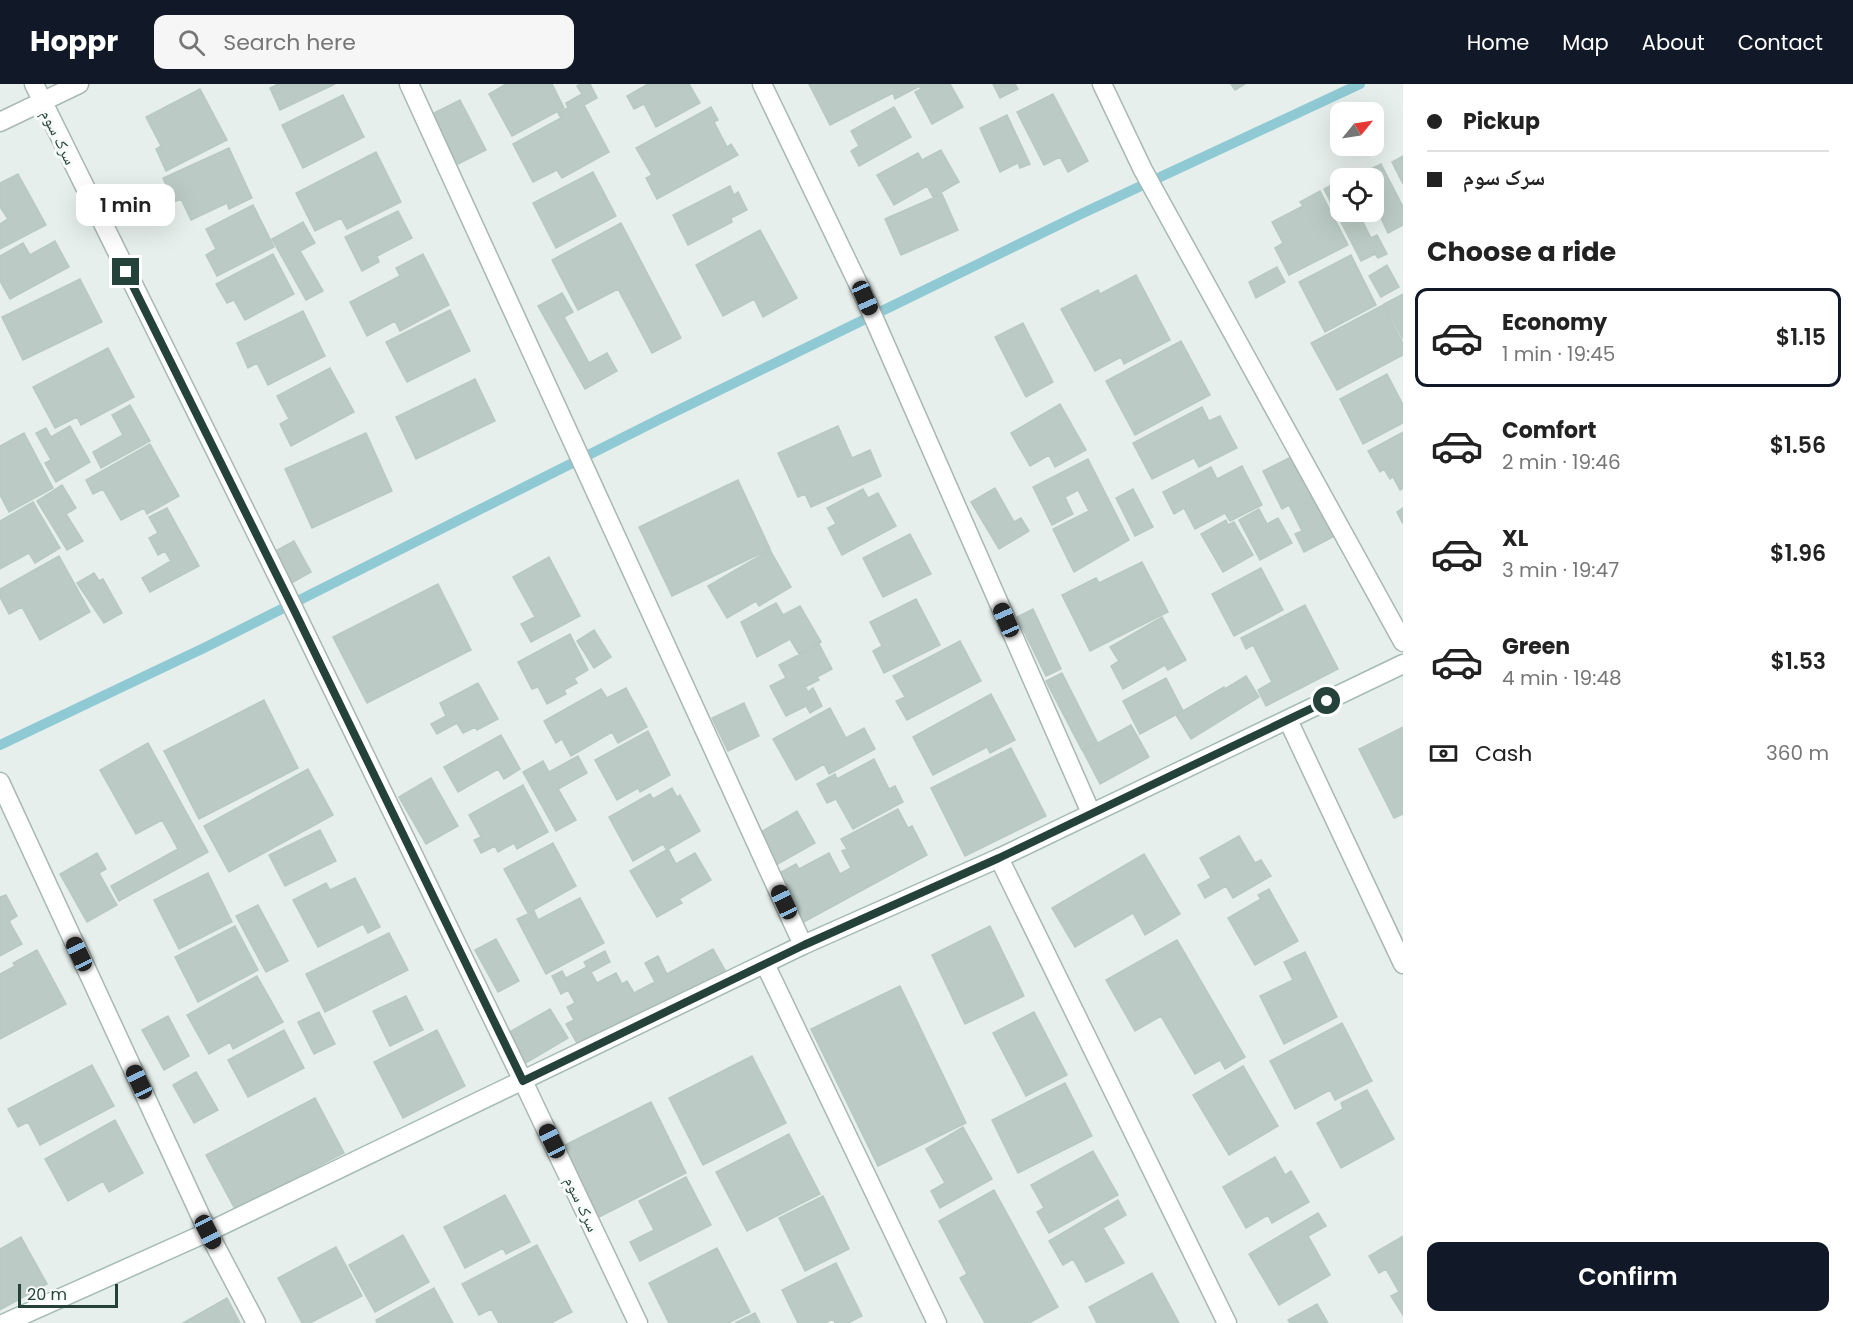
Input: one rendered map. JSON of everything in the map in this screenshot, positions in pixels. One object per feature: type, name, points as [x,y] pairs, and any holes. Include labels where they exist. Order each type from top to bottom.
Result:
[{"type":"street","name":"سرک سوم","points":[[34,84],[294,610],[638,1323]]},
{"type":"street","points":[[0,122],[79,84]]},
{"type":"street","points":[[409,84],[804,945]]},
{"type":"street","points":[[762,84],[865,298],[1091,813]]},
{"type":"street","points":[[1102,84],[1143,170],[1403,642]]},
{"type":"street","points":[[5,1323],[208,1232],[804,945],[999,858],[1403,664]]},
{"type":"street","points":[[1288,720],[1403,964]]},
{"type":"street","points":[[0,782],[208,1232],[256,1323]]},
{"type":"street","points":[[999,858],[1227,1323]]},
{"type":"street","points":[[765,964],[936,1323]]},
{"type":"building","points":[[278,84],[335,84],[280,110],[270,88]]},
{"type":"building","points":[[506,84],[552,84],[564,108],[512,136],[489,94]]},
{"type":"building","points":[[590,84],[597,98],[584,105],[609,152],[562,178],[557,170],[533,182],[513,144],[561,118],[558,113],[568,108],[566,103],[582,94],[577,86]]},
{"type":"building","points":[[648,84],[689,84],[700,103],[656,127],[644,104],[634,109],[627,96]]},
{"type":"building","points":[[809,84],[916,84],[918,87],[895,99],[893,93],[830,125]]},
{"type":"building","points":[[918,84],[950,84],[963,107],[932,124],[915,92],[921,89]]},
{"type":"building","points":[[993,84],[1015,84],[1018,89],[1000,98]]},
{"type":"building","points":[[1231,84],[1245,84],[1235,90]]},
{"type":"building","points":[[200,89],[227,140],[166,171],[156,149],[161,146],[146,117]]},
{"type":"building","points":[[1053,94],[1088,161],[1068,172],[1060,157],[1044,165],[1017,112]]},
{"type":"building","points":[[343,95],[364,137],[303,168],[282,125]]},
{"type":"building","points":[[460,100],[486,150],[458,164],[432,114]]},
{"type":"building","points":[[711,107],[718,120],[714,122],[727,147],[731,144],[738,155],[657,199],[646,178],[652,175],[636,148]]},
{"type":"building","points":[[894,107],[911,137],[859,166],[851,151],[859,146],[851,131]]},
{"type":"building","points":[[1007,115],[1030,164],[1020,168],[1018,163],[1000,172],[980,128]]},
{"type":"building","points":[[229,148],[252,198],[229,209],[227,203],[191,220],[181,199],[174,202],[163,178]]},
{"type":"building","points":[[941,150],[959,182],[933,197],[927,186],[894,205],[877,175],[918,153],[922,160]]},
{"type":"building","points":[[376,152],[401,202],[347,229],[341,218],[315,231],[296,193]]},
{"type":"building","points":[[1403,156],[1403,184],[1392,162]]},
{"type":"building","points":[[1384,170],[1403,207],[1403,225],[1388,233],[1383,222]]},
{"type":"building","points":[[593,172],[616,216],[556,248],[533,203]]},
{"type":"building","points":[[18,174],[46,225],[0,249],[0,224],[8,219],[0,207],[0,183]]},
{"type":"building","points":[[730,186],[734,195],[738,192],[747,210],[731,218],[732,222],[688,245],[673,215]]},
{"type":"building","points":[[1330,186],[1330,201],[1324,189]]},
{"type":"building","points":[[1320,191],[1330,210],[1330,222],[1336,222],[1348,245],[1289,275],[1275,248],[1283,243],[1272,222],[1303,206],[1300,202]]},
{"type":"building","points":[[942,194],[958,230],[901,255],[885,219]]},
{"type":"building","points":[[253,205],[274,247],[217,276],[206,255],[216,249],[206,229]]},
{"type":"building","points":[[398,211],[412,238],[377,256],[379,262],[362,271],[345,237]]},
{"type":"building","points":[[303,222],[315,243],[300,251],[323,291],[306,300],[272,239]]},
{"type":"building","points":[[1341,222],[1363,222],[1371,238],[1377,235],[1387,254],[1378,258],[1375,254],[1361,261]]},
{"type":"building","points":[[621,223],[681,338],[652,353],[618,289],[578,310],[552,260]]},
{"type":"building","points":[[760,230],[797,298],[763,317],[754,299],[723,316],[696,265]]},
{"type":"building","points":[[55,241],[69,267],[10,299],[0,281],[0,256],[23,243],[30,255]]},
{"type":"building","points":[[273,254],[294,294],[245,320],[234,300],[227,303],[216,284]]},
{"type":"building","points":[[423,254],[449,305],[400,331],[395,321],[367,336],[350,302],[400,276],[396,268]]},
{"type":"building","points":[[1351,255],[1376,305],[1325,332],[1299,282]]},
{"type":"building","points":[[1387,265],[1399,287],[1381,297],[1369,276]]},
{"type":"building","points":[[1277,267],[1285,282],[1256,298],[1249,282]]},
{"type":"building","points":[[1136,275],[1170,340],[1124,364],[1121,357],[1095,371],[1061,309],[1098,290],[1100,294]]},
{"type":"building","points":[[80,279],[102,322],[23,360],[2,317]]},
{"type":"building","points":[[562,293],[573,312],[564,317],[589,363],[607,353],[617,371],[585,389],[538,306]]},
{"type":"building","points":[[1403,294],[1403,339],[1384,304]]},
{"type":"building","points":[[1383,305],[1403,343],[1403,355],[1337,390],[1311,343]]},
{"type":"building","points":[[450,310],[470,351],[407,382],[386,342]]},
{"type":"building","points":[[303,311],[325,356],[268,385],[257,363],[248,368],[237,343]]},
{"type":"building","points":[[1023,323],[1053,382],[1026,397],[995,337]]},
{"type":"building","points":[[1181,341],[1210,395],[1135,435],[1106,381]]},
{"type":"building","points":[[108,348],[134,397],[81,425],[77,417],[55,428],[33,387]]},
{"type":"building","points":[[330,368],[354,412],[291,446],[280,424],[289,419],[277,396]]},
{"type":"building","points":[[1387,374],[1403,405],[1403,423],[1363,444],[1340,399]]},
{"type":"building","points":[[475,379],[495,421],[416,459],[396,417]]},
{"type":"building","points":[[1060,404],[1086,450],[1055,467],[1049,455],[1030,466],[1011,433]]},
{"type":"building","points":[[130,405],[150,441],[101,468],[93,452],[123,435],[112,415]]},
{"type":"building","points":[[1202,407],[1209,421],[1220,416],[1237,448],[1199,467],[1194,458],[1152,479],[1133,443]]},
{"type":"building","points":[[70,426],[90,462],[56,482],[45,463],[51,460],[36,433],[46,428],[51,437]]},
{"type":"building","points":[[838,426],[852,458],[870,450],[881,476],[811,507],[805,494],[798,497],[778,453]]},
{"type":"building","points":[[1403,432],[1403,488],[1400,490],[1393,477],[1390,479],[1384,469],[1380,472],[1368,451]]},
{"type":"building","points":[[24,433],[53,488],[9,512],[0,495],[0,446]]},
{"type":"building","points":[[366,433],[392,491],[312,528],[285,469]]},
{"type":"building","points":[[150,444],[179,496],[147,514],[144,508],[121,520],[103,489],[93,494],[86,480]]},
{"type":"building","points":[[1291,457],[1333,537],[1304,552],[1295,534],[1302,531],[1289,505],[1282,509],[1263,471]]},
{"type":"building","points":[[1088,459],[1129,540],[1074,572],[1053,529],[1089,511],[1078,490],[1065,497],[1073,514],[1052,525],[1033,487]]},
{"type":"building","points":[[1242,466],[1262,505],[1230,521],[1225,513],[1195,529],[1184,508],[1174,514],[1163,492],[1211,467],[1217,479]]},
{"type":"building","points":[[738,480],[770,549],[672,596],[639,527]]},
{"type":"building","points":[[62,485],[76,508],[66,514],[83,541],[67,550],[37,501]]},
{"type":"building","points":[[995,488],[1014,522],[1021,518],[1029,531],[999,549],[971,502]]},
{"type":"building","points":[[863,489],[868,498],[878,493],[896,526],[842,555],[828,528],[836,524],[827,508]]},
{"type":"building","points":[[1133,489],[1153,527],[1135,536],[1116,498]]},
{"type":"building","points":[[33,502],[60,548],[35,563],[29,553],[0,569],[0,521]]},
{"type":"building","points":[[167,508],[199,566],[150,592],[142,578],[171,561],[165,551],[158,555],[149,538],[158,533],[149,517]]},
{"type":"building","points":[[1403,508],[1403,524],[1397,512]]},
{"type":"building","points":[[1259,509],[1267,524],[1278,518],[1292,543],[1260,560],[1239,520]]},
{"type":"building","points":[[1226,520],[1228,525],[1234,522],[1253,555],[1223,572],[1201,534]]},
{"type":"building","points":[[910,534],[931,574],[883,597],[863,558]]},
{"type":"building","points":[[294,541],[311,572],[288,585],[270,554]]},
{"type":"building","points":[[770,550],[791,587],[759,606],[756,601],[727,618],[708,586]]},
{"type":"building","points":[[59,556],[90,612],[40,640],[22,607],[9,614],[0,597],[0,589]]},
{"type":"building","points":[[549,557],[580,616],[531,642],[521,624],[535,617],[513,577]]},
{"type":"building","points":[[1142,562],[1168,612],[1090,651],[1062,595],[1096,578],[1099,583]]},
{"type":"building","points":[[1261,568],[1283,610],[1234,636],[1212,594]]},
{"type":"building","points":[[94,573],[99,581],[103,579],[122,613],[104,623],[77,583]]},
{"type":"building","points":[[438,584],[471,650],[367,703],[333,637]]},
{"type":"building","points":[[916,599],[940,645],[884,673],[873,651],[882,646],[870,622]]},
{"type":"building","points":[[776,603],[783,615],[800,606],[821,642],[799,654],[790,639],[757,657],[741,622]]},
{"type":"building","points":[[1305,605],[1338,669],[1266,706],[1258,690],[1272,682],[1253,645],[1246,649],[1241,638]]},
{"type":"building","points":[[1033,609],[1061,669],[1046,676],[1017,617]]},
{"type":"building","points":[[1162,617],[1186,660],[1168,670],[1165,665],[1123,689],[1111,666],[1119,661],[1110,647]]},
{"type":"building","points":[[594,630],[611,657],[594,668],[577,641]]},
{"type":"building","points":[[570,634],[588,670],[574,678],[577,683],[564,690],[566,694],[547,704],[538,687],[532,689],[518,662]]},
{"type":"building","points":[[960,641],[981,681],[907,720],[896,701],[905,697],[893,676]]},
{"type":"building","points":[[819,644],[832,669],[817,677],[819,680],[805,687],[808,692],[813,688],[822,706],[810,713],[806,706],[786,716],[770,686],[786,678],[779,665]]},
{"type":"building","points":[[1062,673],[1097,742],[1082,750],[1046,681]]},
{"type":"building","points":[[1246,676],[1259,697],[1191,739],[1176,715]]},
{"type":"building","points":[[1166,678],[1183,711],[1140,734],[1123,701]]},
{"type":"building","points":[[478,683],[498,719],[477,730],[475,727],[463,733],[457,723],[437,734],[431,724],[446,716],[440,703]]},
{"type":"building","points":[[626,688],[647,727],[618,743],[612,732],[571,756],[562,739],[556,743],[544,721],[601,689],[607,698]]},
{"type":"building","points":[[991,694],[1015,740],[990,753],[987,747],[933,775],[913,737]]},
{"type":"building","points":[[264,700],[298,768],[199,819],[164,751]]},
{"type":"building","points":[[744,703],[759,736],[728,751],[712,718]]},
{"type":"building","points":[[830,708],[846,738],[864,728],[875,749],[829,774],[824,764],[796,780],[773,739]]},
{"type":"building","points":[[1131,725],[1149,757],[1100,784],[1083,751]]},
{"type":"building","points":[[1403,727],[1403,814],[1394,818],[1359,749]]},
{"type":"building","points":[[648,731],[670,775],[640,792],[638,788],[617,800],[595,760]]},
{"type":"building","points":[[501,735],[520,769],[504,779],[498,769],[458,792],[444,767]]},
{"type":"building","points":[[148,743],[208,852],[119,901],[111,886],[178,849],[162,820],[136,834],[100,770]]},
{"type":"building","points":[[1011,748],[1046,816],[965,856],[931,788]]},
{"type":"building","points":[[578,756],[587,773],[558,789],[576,820],[556,831],[523,772],[543,761],[549,772]]},
{"type":"building","points":[[874,759],[889,789],[895,786],[903,802],[853,829],[836,799],[827,803],[817,784],[835,774],[837,779]]},
{"type":"building","points":[[308,769],[333,815],[229,872],[204,826]]},
{"type":"building","points":[[431,778],[458,826],[426,844],[399,797]]},
{"type":"building","points":[[523,785],[548,832],[517,849],[514,843],[498,852],[495,846],[481,853],[474,840],[481,837],[469,815]]},
{"type":"building","points":[[672,788],[677,797],[680,795],[700,831],[667,850],[663,844],[633,861],[609,817],[650,794],[653,799]]},
{"type":"building","points":[[898,809],[908,828],[912,826],[927,855],[802,923],[776,875],[796,864],[799,869],[829,853],[840,874],[851,868],[842,851],[847,849],[841,839]]},
{"type":"building","points":[[797,811],[815,843],[776,865],[759,833]]},
{"type":"building","points":[[320,830],[336,861],[285,886],[269,855]]},
{"type":"building","points":[[1239,836],[1255,863],[1261,860],[1271,876],[1233,898],[1226,886],[1205,898],[1198,885],[1211,878],[1200,858]]},
{"type":"building","points":[[553,843],[576,886],[528,913],[504,869]]},
{"type":"building","points":[[668,849],[676,864],[695,853],[711,880],[679,899],[682,903],[657,917],[630,871]]},
{"type":"building","points":[[97,853],[106,869],[99,873],[117,905],[87,922],[60,874]]},
{"type":"building","points":[[1144,854],[1180,914],[1145,935],[1133,913],[1075,947],[1052,908]]},
{"type":"building","points":[[208,873],[232,922],[179,949],[154,900]]},
{"type":"building","points":[[355,878],[380,927],[368,933],[363,924],[318,947],[293,900],[326,883],[330,890]]},
{"type":"building","points":[[1269,889],[1298,941],[1255,965],[1228,918],[1261,899],[1258,895]]},
{"type":"building","points":[[6,895],[17,916],[9,921],[22,944],[0,956],[0,897]]},
{"type":"building","points":[[580,898],[604,943],[546,974],[517,919],[534,911],[538,920]]},
{"type":"building","points":[[258,905],[288,961],[266,972],[236,916]]},
{"type":"building","points":[[235,926],[258,970],[198,1002],[175,957]]},
{"type":"building","points":[[990,926],[1024,996],[965,1024],[932,955]]},
{"type":"building","points":[[389,933],[408,970],[325,1012],[306,974]]},
{"type":"building","points":[[496,939],[519,981],[498,992],[475,950]]},
{"type":"building","points":[[1177,940],[1245,1057],[1225,1069],[1220,1060],[1195,1074],[1161,1016],[1135,1031],[1106,980]]},
{"type":"building","points":[[713,949],[726,972],[581,1050],[566,1024],[574,1020],[567,1007],[575,1003],[568,990],[561,994],[552,976],[562,971],[566,978],[587,967],[584,962],[605,951],[610,962],[591,972],[597,983],[616,973],[622,984],[627,981],[634,993],[655,982],[645,963],[658,956],[667,974]]},
{"type":"building","points":[[37,950],[66,1004],[0,1039],[0,974],[15,966],[13,963]]},
{"type":"building","points":[[1305,952],[1337,1017],[1284,1044],[1260,996],[1293,980],[1284,962]]},
{"type":"building","points":[[257,976],[283,1022],[233,1049],[230,1042],[209,1054],[187,1015]]},
{"type":"building","points":[[900,986],[966,1123],[878,1166],[811,1029]]},
{"type":"building","points":[[406,996],[423,1030],[390,1046],[373,1011]]},
{"type":"building","points":[[550,1009],[568,1038],[524,1064],[506,1034]]},
{"type":"building","points":[[319,1012],[335,1044],[314,1054],[298,1022]]},
{"type":"building","points":[[1034,1012],[1067,1075],[1026,1096],[993,1033]]},
{"type":"building","points":[[168,1016],[189,1056],[164,1070],[142,1030]]},
{"type":"building","points":[[1342,1023],[1372,1081],[1335,1100],[1330,1090],[1295,1109],[1270,1061]]},
{"type":"building","points":[[284,1030],[304,1068],[248,1097],[228,1060]]},
{"type":"building","points":[[437,1030],[465,1086],[403,1118],[374,1062]]},
{"type":"building","points":[[752,1056],[786,1123],[703,1165],[669,1098]]},
{"type":"building","points":[[92,1065],[114,1106],[40,1145],[28,1122],[18,1127],[8,1109]]},
{"type":"building","points":[[1243,1066],[1278,1126],[1229,1155],[1193,1095]]},
{"type":"building","points":[[196,1072],[218,1110],[194,1123],[173,1085]]},
{"type":"building","points":[[1065,1083],[1092,1136],[1018,1173],[992,1120]]},
{"type":"building","points":[[1367,1090],[1394,1139],[1341,1168],[1317,1123],[1343,1109],[1341,1103]]},
{"type":"building","points":[[315,1098],[344,1153],[235,1209],[206,1155]]},
{"type":"building","points":[[651,1102],[686,1173],[597,1218],[561,1147]]},
{"type":"building","points":[[115,1120],[143,1173],[109,1192],[103,1181],[68,1201],[45,1159]]},
{"type":"building","points":[[963,1127],[992,1179],[940,1208],[931,1191],[945,1183],[926,1149]]},
{"type":"building","points":[[789,1134],[820,1194],[747,1231],[716,1172]]},
{"type":"building","points":[[1093,1151],[1118,1195],[1049,1233],[1037,1212],[1044,1208],[1031,1185]]},
{"type":"building","points":[[1275,1157],[1285,1175],[1291,1171],[1309,1202],[1272,1223],[1268,1215],[1246,1228],[1223,1187]]},
{"type":"building","points":[[686,1177],[711,1225],[640,1261],[630,1242],[654,1230],[639,1201]]},
{"type":"building","points":[[994,1190],[1058,1307],[1029,1323],[985,1323],[960,1278],[967,1274],[939,1221]]},
{"type":"building","points":[[505,1195],[530,1242],[506,1254],[503,1248],[465,1268],[444,1227]]},
{"type":"building","points":[[823,1196],[849,1249],[805,1271],[779,1218]]},
{"type":"building","points":[[1118,1200],[1126,1215],[1103,1228],[1124,1263],[1086,1282],[1073,1259],[1063,1265],[1049,1241]]},
{"type":"building","points":[[1318,1213],[1326,1226],[1308,1236],[1330,1275],[1279,1305],[1249,1254]]},
{"type":"building","points":[[403,1235],[429,1282],[375,1312],[349,1265]]},
{"type":"building","points":[[1403,1236],[1403,1315],[1391,1296],[1399,1292],[1386,1269],[1379,1273],[1369,1256]]},
{"type":"building","points":[[21,1237],[47,1284],[0,1310],[0,1249]]},
{"type":"building","points":[[537,1245],[572,1312],[551,1323],[499,1323],[491,1309],[479,1315],[462,1284]]},
{"type":"building","points":[[336,1247],[362,1296],[310,1323],[302,1323],[278,1278]]},
{"type":"building","points":[[717,1248],[750,1312],[728,1323],[669,1323],[649,1283]]},
{"type":"building","points":[[836,1263],[862,1316],[848,1323],[835,1323],[833,1319],[825,1323],[798,1323],[782,1290]]},
{"type":"building","points":[[1152,1273],[1179,1323],[1097,1323],[1089,1307]]},
{"type":"building","points":[[434,1288],[453,1323],[377,1323],[376,1320]]},
{"type":"building","points":[[227,1298],[240,1323],[183,1323]]},
{"type":"building","points":[[1317,1304],[1328,1323],[1290,1323],[1288,1320]]},
{"type":"building","points":[[755,1313],[760,1323],[735,1323]]},
{"type":"waterway","points":[[0,745],[206,647],[660,419],[1083,213],[1360,84]]},
{"type":"route","points":[[126,272],[294,610],[523,1081],[804,945],[999,858],[1327,701]]}]
